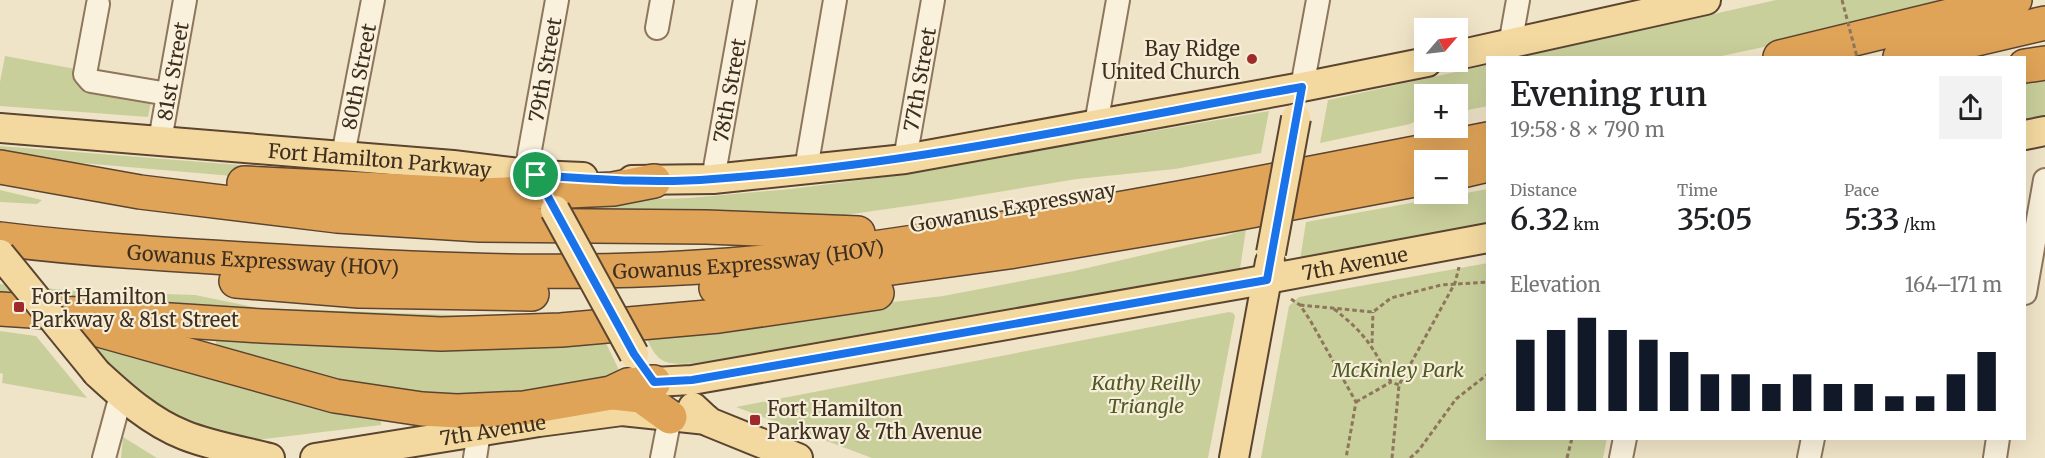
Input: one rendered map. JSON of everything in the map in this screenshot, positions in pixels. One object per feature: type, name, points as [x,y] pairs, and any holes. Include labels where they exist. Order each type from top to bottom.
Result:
[{"type":"highway","points":[[1784,56],[2015,0]]},
{"type":"highway","points":[[1913,56],[2039,46]]},
{"type":"highway","points":[[1973,56],[2039,46]]},
{"type":"highway","points":[[1468,124],[1486,120]]},
{"type":"highway","name":"Gowanus Expressway","points":[[0,220],[192,238],[347,249],[481,252],[622,250],[754,244],[858,233],[977,215],[1414,134]]},
{"type":"highway","name":"Gowanus Expressway (HOV)","points":[[0,239],[152,253],[410,269],[544,272],[698,267],[754,263],[875,248],[1018,226],[1140,206],[1486,139]]},
{"type":"highway","points":[[0,167],[281,186],[482,195],[613,189],[654,181]]},
{"type":"highway","points":[[0,167],[140,192],[337,216],[480,225],[706,227],[858,233]]},
{"type":"highway","points":[[1468,170],[1486,167]]},
{"type":"highway","name":"Gowanus Expressway","points":[[0,260],[359,291],[509,294],[636,292],[768,285],[1009,252],[1224,216],[1414,180]]},
{"type":"highway","points":[[0,309],[262,326],[441,334],[561,330],[719,316],[877,294],[1009,252]]},
{"type":"highway","points":[[39,313],[335,396],[400,406],[457,411],[512,409],[611,393],[641,396],[670,417]]},
{"type":"highway","points":[[611,393],[628,385],[654,382]]},
{"type":"main road","points":[[1468,53],[1706,0]]},
{"type":"main road","points":[[654,181],[713,179],[905,159],[1414,65]]},
{"type":"main road","points":[[1234,458],[1302,87]]},
{"type":"main road","name":"Fort Hamilton Parkway","points":[[0,128],[453,165],[545,192]]},
{"type":"main road","points":[[2026,135],[2045,131]]},
{"type":"main road","points":[[545,192],[634,354],[654,382],[700,412],[706,420],[798,458]]},
{"type":"main road","name":"7th Avenue","points":[[654,382],[704,378],[1269,266],[1486,238]]},
{"type":"main road","points":[[0,254],[97,373],[151,418],[183,435],[270,458]]},
{"type":"main road","name":"7th Avenue","points":[[315,458],[477,445],[539,422],[622,411],[706,420]]},
{"type":"street","name":"81st Street","points":[[160,140],[185,0]]},
{"type":"street","name":"80th Street","points":[[343,155],[373,0]]},
{"type":"street","name":"79th Street","points":[[545,192],[529,155],[557,0]]},
{"type":"street","points":[[657,28],[662,0]]},
{"type":"street","name":"78th Street","points":[[713,179],[745,0]]},
{"type":"street","points":[[806,169],[835,0]]},
{"type":"street","name":"77th Street","points":[[905,159],[933,0]]},
{"type":"street","points":[[1096,124],[1118,0]]},
{"type":"street","points":[[1302,87],[1318,0]]},
{"type":"street","points":[[1510,45],[1518,0]]},
{"type":"street","points":[[98,4],[85,74],[87,78],[90,81],[168,94]]},
{"type":"street","points":[[2026,290],[2033,271],[2045,180]]},
{"type":"street","points":[[104,458],[121,395]]},
{"type":"street","points":[[662,458],[670,417]]},
{"type":"street","points":[[1621,458],[1624,440]]},
{"type":"street","points":[[1809,458],[1813,440]]},
{"type":"street","points":[[1995,458],[1998,440]]},
{"type":"path","points":[[1842,0],[1857,56]]},
{"type":"path","points":[[1392,458],[1400,385],[1455,284],[1459,267]]},
{"type":"path","points":[[1300,305],[1373,312],[1391,298],[1455,284],[1486,282]]},
{"type":"path","points":[[1292,298],[1310,320],[1356,402],[1346,458]]},
{"type":"path","points":[[1333,308],[1355,325],[1372,345],[1391,382],[1400,385]]},
{"type":"path","points":[[1372,345],[1373,312]]},
{"type":"path","points":[[1410,458],[1419,450],[1456,399],[1486,376]]},
{"type":"path","points":[[1356,402],[1391,382]]},
{"type":"path","points":[[1567,458],[1572,440]]},
{"type":"green space","points":[[1776,0],[1938,0],[1931,4],[1782,43],[1722,56],[1526,56]]},
{"type":"green space","points":[[5,56],[81,70],[79,84],[152,96],[148,117],[0,106],[0,82]]},
{"type":"green space","points":[[1486,65],[1486,106],[1468,110],[1468,84],[1414,84],[1414,122],[1320,143],[1328,100],[1456,72],[1468,72],[1468,69]]},
{"type":"green space","points":[[2045,76],[2045,118],[2026,122],[2026,80]]},
{"type":"green space","points":[[1269,111],[1261,153],[1175,169],[1077,179],[838,216],[584,221],[575,202],[689,198],[790,189],[894,176]]},
{"type":"green space","points":[[0,146],[304,170],[244,177],[0,156]]},
{"type":"green space","points":[[1486,189],[1486,224],[1300,260],[1306,222],[1414,202],[1468,204],[1468,193]]},
{"type":"green space","points":[[0,190],[42,200],[37,204],[0,202]]},
{"type":"green space","points":[[1246,229],[1240,269],[1033,311],[729,367],[725,359],[675,364],[662,360],[651,348],[644,332],[943,296],[1074,271],[1226,236]]},
{"type":"green space","name":"McKinley Park","points":[[1486,263],[1486,440],[1607,440],[1603,458],[1261,458],[1289,306],[1299,297]]},
{"type":"green space","points":[[0,284],[76,291],[195,295],[258,308],[590,320],[447,325],[0,293]]},
{"type":"green space","name":"Kathy Reilly Triangle","points":[[1229,312],[1235,316],[1208,458],[872,458],[736,407]]},
{"type":"green space","points":[[0,331],[36,336],[87,398],[2,383]]},
{"type":"green space","points":[[217,332],[603,337],[620,372],[617,377],[527,399],[407,398],[215,350]]},
{"type":"green space","points":[[87,341],[381,415],[381,425],[248,441],[166,418],[115,374]]},
{"type":"green space","points":[[123,437],[157,458],[121,458]]},
{"type":"place","name":"Bay Ridge United Church","points":[[1252,59]]},
{"type":"place","name":"Fort Hamilton Parkway & 81st Street","points":[[19,307]]},
{"type":"place","name":"Fort Hamilton Parkway & 7th Avenue","points":[[755,420]]},
{"type":"route","points":[[1302,87],[1267,280],[692,380],[654,382],[634,354],[536,175],[654,181],[713,179],[905,159],[1302,87]]}]
